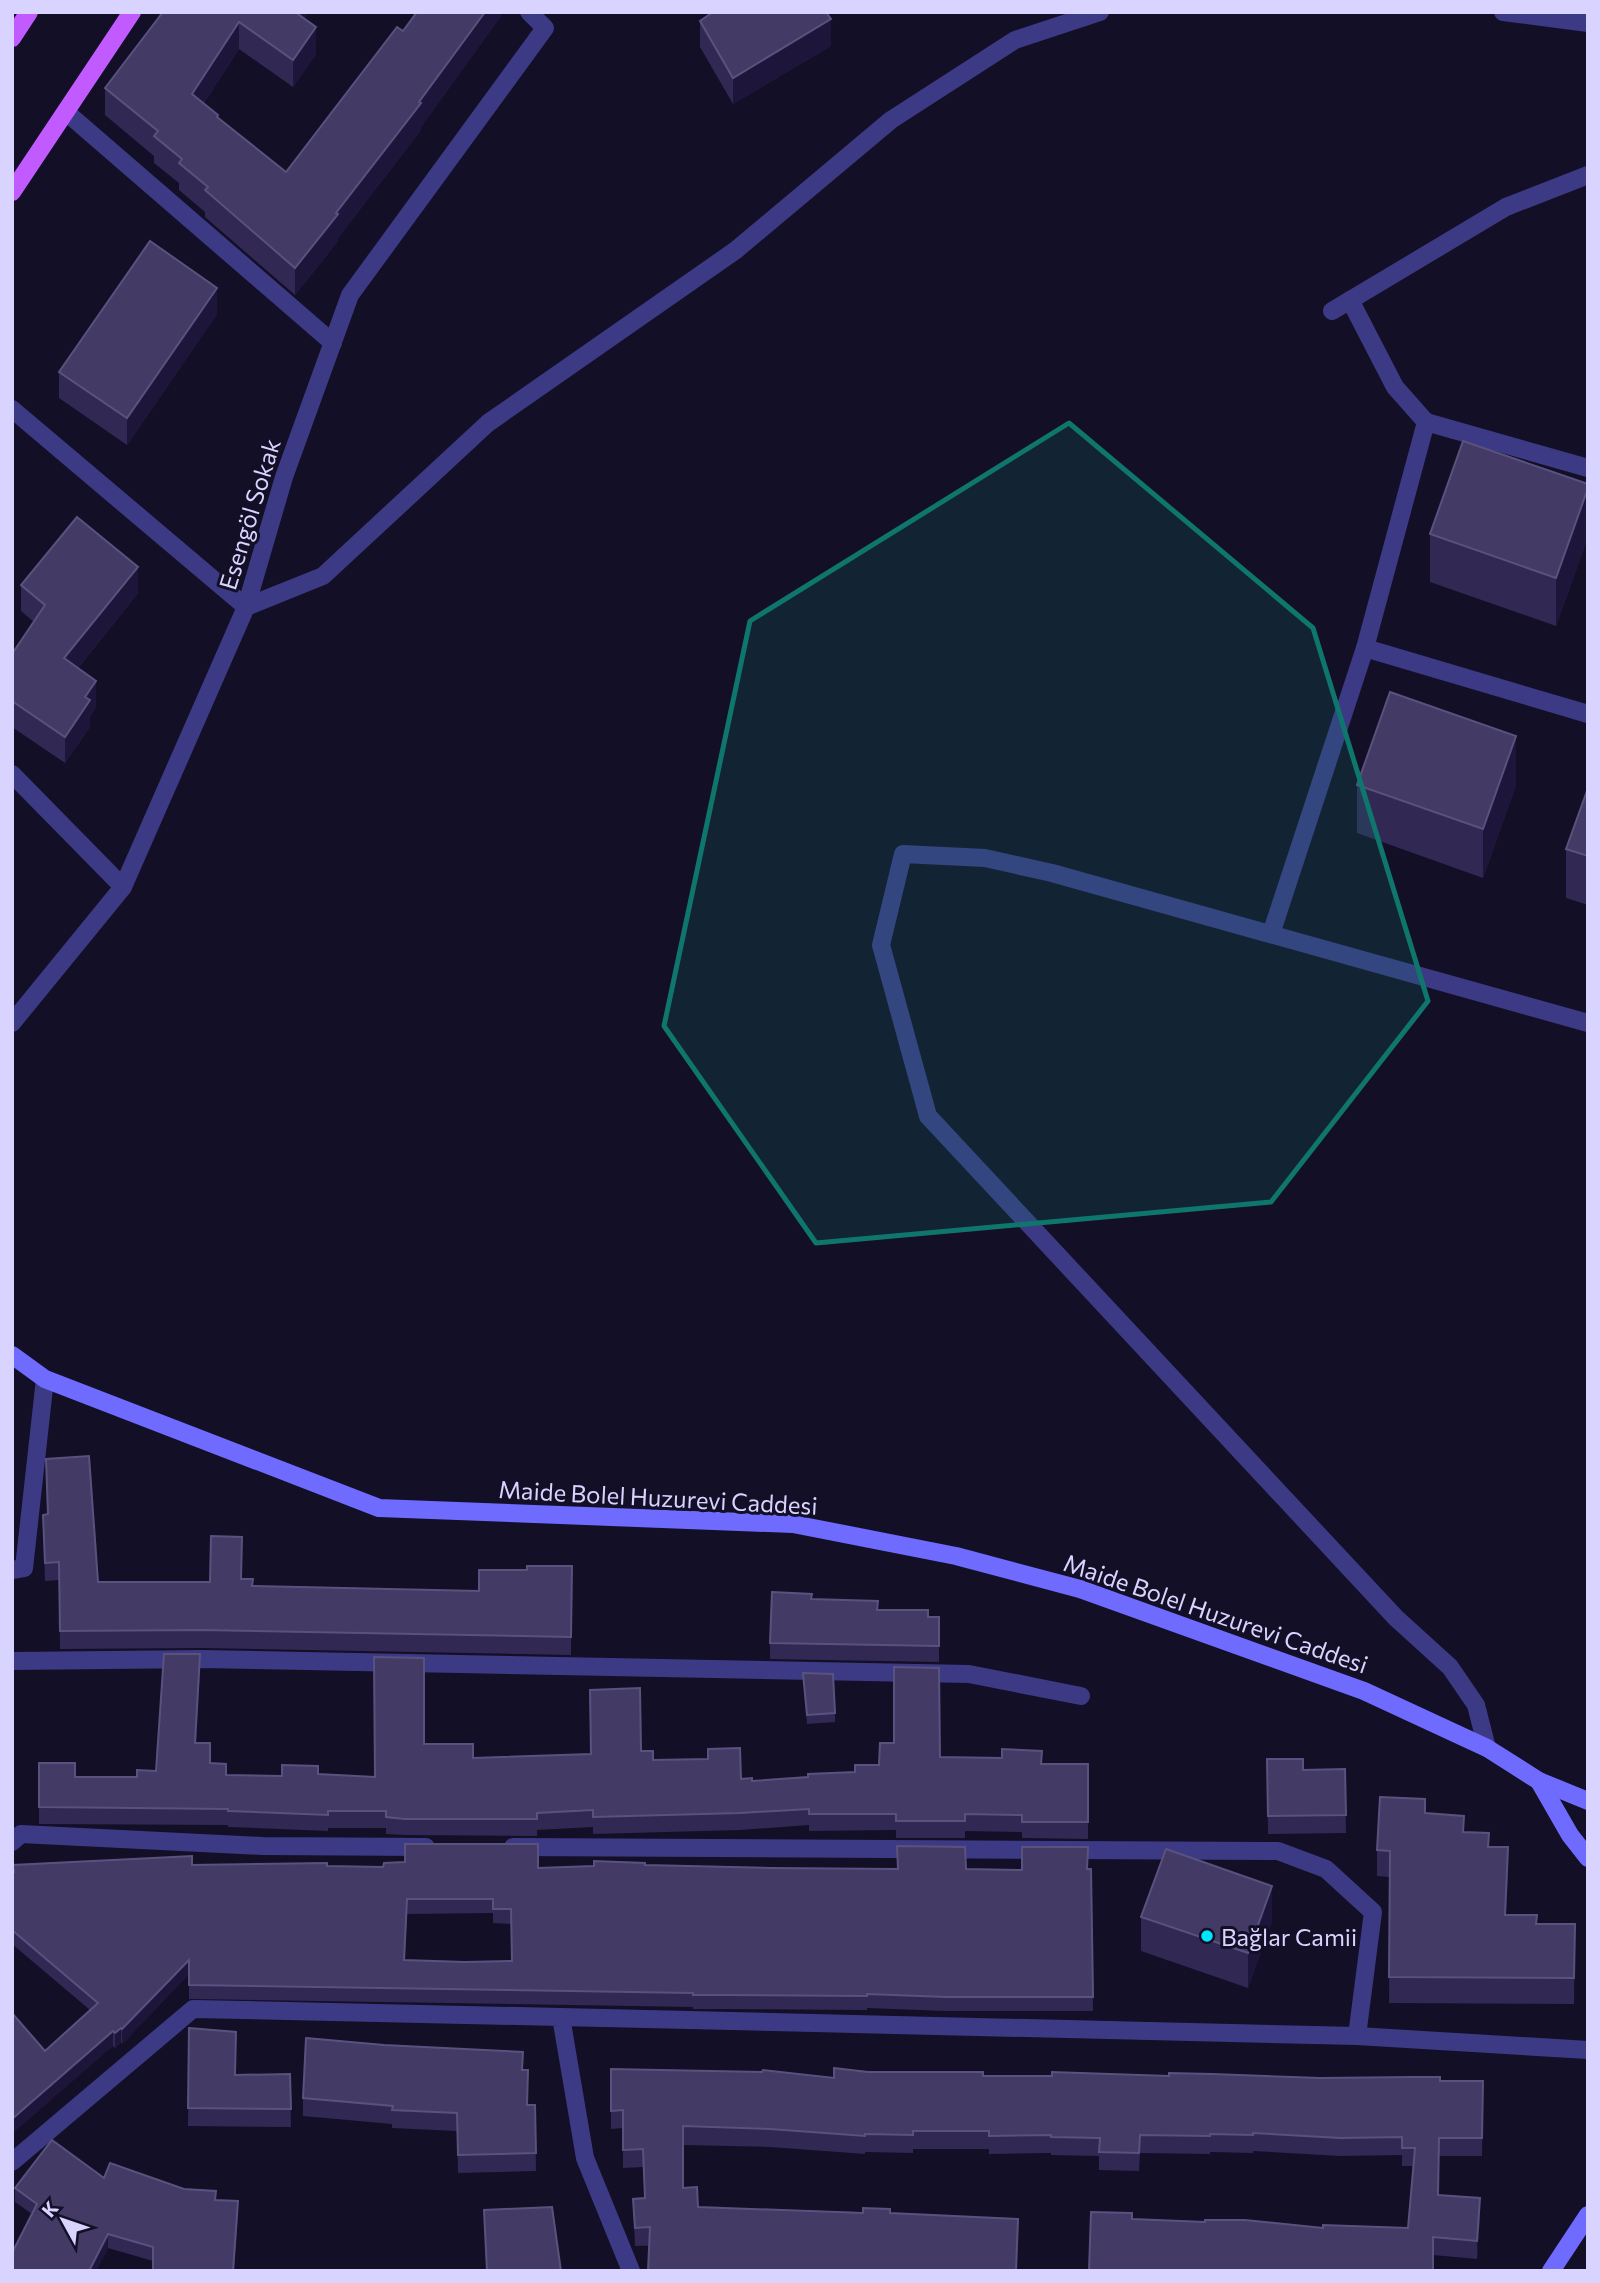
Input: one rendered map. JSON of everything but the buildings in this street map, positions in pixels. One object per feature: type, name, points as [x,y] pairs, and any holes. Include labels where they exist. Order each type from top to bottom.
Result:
[{"type":"main road","points":[[12,38],[29,12]]},
{"type":"main road","points":[[12,192],[132,12]]},
{"type":"main road","name":"Maide Bolel Huzurevi Caddesi","points":[[12,1355],[46,1379],[379,1508],[793,1524],[956,1556],[1080,1588],[1364,1691],[1487,1748],[1539,1781],[1588,1801]]},
{"type":"main road","name":"Maide Bolel Huzurevi Caddesi","points":[[1539,1781],[1570,1835],[1588,1858]]},
{"type":"main road","points":[[1551,2271],[1588,2215]]},
{"type":"street","name":"Esengöl Sokak","points":[[12,1023],[123,887],[246,607],[284,477],[350,295],[545,28],[529,12]]},
{"type":"street","points":[[12,409],[246,607],[323,576],[488,423],[736,250],[891,120],[1015,40],[1100,12]]},
{"type":"street","points":[[1503,12],[1588,23]]},
{"type":"street","points":[[66,112],[333,342]]},
{"type":"street","points":[[1332,311],[1506,206],[1588,174]]},
{"type":"street","points":[[1350,300],[1395,387],[1426,422],[1588,468]]},
{"type":"street","points":[[1271,934],[1365,648],[1426,422]]},
{"type":"street","points":[[1365,648],[1588,714]]},
{"type":"street","points":[[12,774],[123,887]]},
{"type":"street","points":[[1487,1748],[1476,1705],[1450,1667],[1396,1618],[928,1116],[881,945],[903,854],[985,858],[1052,873],[1588,1023]]},
{"type":"street","points":[[12,1570],[24,1568],[46,1379]]},
{"type":"street","points":[[12,1661],[216,1660],[969,1674],[1081,1696]]},
{"type":"street","points":[[12,1842],[21,1834],[263,1846],[443,1847]]},
{"type":"street","points":[[498,1847],[1278,1851],[1326,1869],[1373,1912],[1357,2036]]},
{"type":"street","points":[[12,2162],[193,2009],[1357,2036],[1588,2050]]},
{"type":"street","points":[[561,2017],[585,2158],[631,2271]]},
{"type":"highlighted area","points":[[1069,423],[1313,628],[1428,1001],[1271,1202],[816,1243],[664,1026],[750,621]]},
{"type":"place","name":"Bağlar Camii","points":[[1207,1936]]}]
